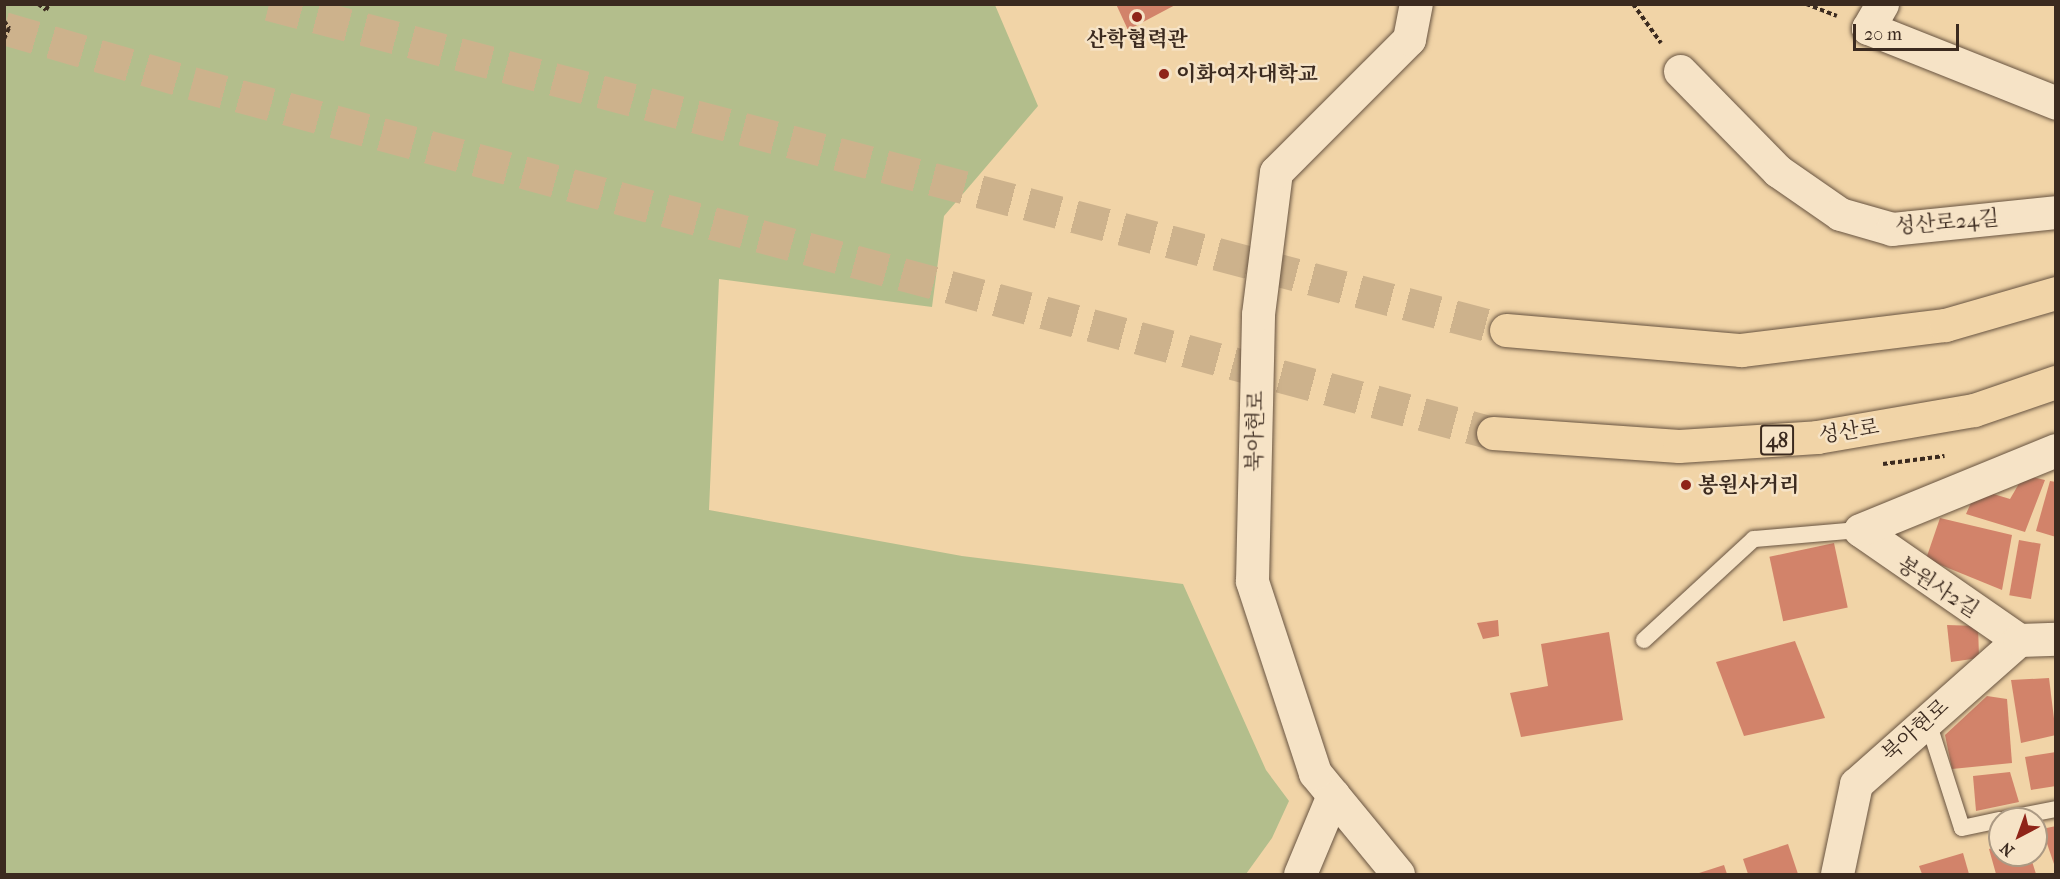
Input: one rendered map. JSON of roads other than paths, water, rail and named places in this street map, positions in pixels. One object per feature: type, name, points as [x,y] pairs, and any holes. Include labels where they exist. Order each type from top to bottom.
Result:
[{"type":"main road","points":[[1506,330],[1741,350],[1946,325],[2055,293]]},
{"type":"main road","name":"성산로","points":[[1493,433],[1679,446],[1818,437],[1974,410],[2055,382]]},
{"type":"street","name":"북아현로","points":[[1398,874],[1315,773],[1252,581],[1258,314],[1276,172],[1408,39],[1416,4]]},
{"type":"street","points":[[1882,4],[1869,28],[2055,103]]},
{"type":"street","name":"성산로24길","points":[[1680,71],[1778,171],[1840,214],[1892,229],[2055,212]]},
{"type":"street","points":[[1860,530],[2055,450]]},
{"type":"street","name":"봉원사2길","points":[[1860,530],[2019,640]]},
{"type":"street","points":[[2019,640],[2055,639]]},
{"type":"street","name":"북아현로","points":[[1837,874],[1856,784],[1926,719],[2019,640]]},
{"type":"street","points":[[1300,874],[1333,795]]},
{"type":"lane","points":[[1644,640],[1754,539],[1860,530]]},
{"type":"lane","points":[[1926,719],[1962,828],[1988,823]]},
{"type":"tunnel","points":[[269,4],[1506,330]]},
{"type":"tunnel","points":[[4,28],[192,83],[1493,433]]},
{"type":"place","name":"산학협력관","points":[[1137,17]]},
{"type":"place","name":"이화여자대학교","points":[[1164,74]]},
{"type":"place","name":"봉원사거리","points":[[1686,485]]}]
